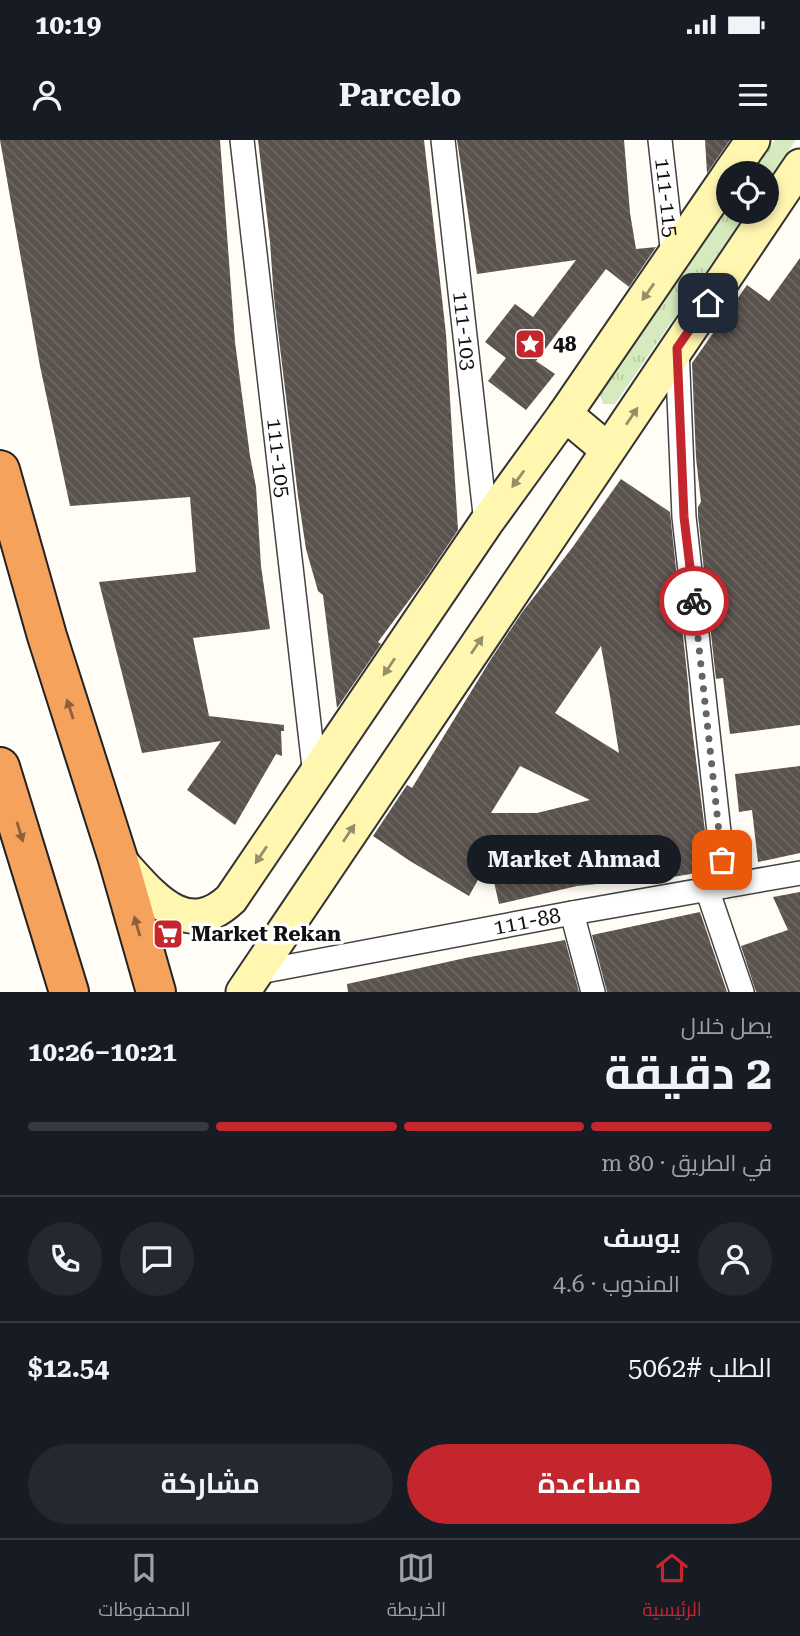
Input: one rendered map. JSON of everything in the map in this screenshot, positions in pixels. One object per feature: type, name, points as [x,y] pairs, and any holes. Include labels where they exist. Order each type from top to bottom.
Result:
[{"type":"highway","points":[[0,474],[156,992]]},
{"type":"highway","points":[[0,767],[69,992]]},
{"type":"main road","points":[[738,161],[752,140]]},
{"type":"main road","points":[[249,983],[800,166]]},
{"type":"main road","points":[[118,859],[159,902],[176,913],[196,916],[215,911],[231,899],[486,523],[565,414],[716,193]]},
{"type":"main road","points":[[565,414],[608,450]]},
{"type":"street","name":"111-105","points":[[242,140],[315,776]]},
{"type":"street","name":"111-103","points":[[443,140],[486,523]]},
{"type":"street","name":"111-115","points":[[660,140],[673,256]]},
{"type":"street","points":[[677,348],[684,517],[716,888],[742,992]]},
{"type":"street","name":"111-88","points":[[249,983],[572,913],[800,873]]},
{"type":"street","points":[[572,913],[593,992]]},
{"type":"green space","points":[[775,140],[796,140],[779,165],[779,161],[760,161]]},
{"type":"green space","points":[[717,224],[739,224],[615,404],[603,404],[600,394]]},
{"type":"building","points":[[0,140],[220,140],[235,342],[256,487],[261,566],[270,629],[193,638],[209,716],[284,725],[284,731],[281,731],[282,756],[276,754],[235,825],[187,790],[221,741],[142,753],[99,582],[196,572],[190,497],[70,506],[40,366]]},
{"type":"building","points":[[258,140],[424,140],[446,334],[458,530],[378,642],[381,644],[337,708],[323,595],[318,591],[306,549],[298,496]]},
{"type":"building","points":[[457,140],[624,140],[636,249],[656,247],[629,287],[606,269],[536,361],[555,374],[526,410],[488,381],[506,358],[485,342],[515,304],[533,317],[576,260],[477,274]]},
{"type":"building","points":[[705,140],[730,140],[707,173]]},
{"type":"building","points":[[800,258],[800,725],[730,734],[723,678],[716,679],[698,516],[701,502],[696,458],[692,363],[747,285],[769,301]]},
{"type":"building","points":[[621,479],[670,512],[708,871],[661,879],[657,847],[614,853],[617,882],[577,886],[499,904],[489,860],[469,896],[373,836],[407,785],[412,788],[523,611]],"holes":[[[601,646],[610,696],[619,753],[555,713]],[[520,766],[590,800],[537,813],[491,813]]]},
{"type":"building","points":[[800,766],[800,853],[758,862],[752,810],[739,812],[735,774]]},
{"type":"building","points":[[800,892],[800,992],[756,992],[741,946],[788,930],[773,897]]},
{"type":"building","points":[[700,912],[727,992],[607,992],[592,935]]},
{"type":"building","points":[[565,940],[579,992],[348,992],[347,984],[470,957]]},
{"type":"way so far","points":[[694,601],[722,860]]},
{"type":"place","name":"48","points":[[530,344]]},
{"type":"place","name":"Market Ahmad","points":[[722,860]]},
{"type":"place","name":"Market Rekan","points":[[168,934]]},
{"type":"route","points":[[694,601],[684,517],[677,348],[708,303]]}]
